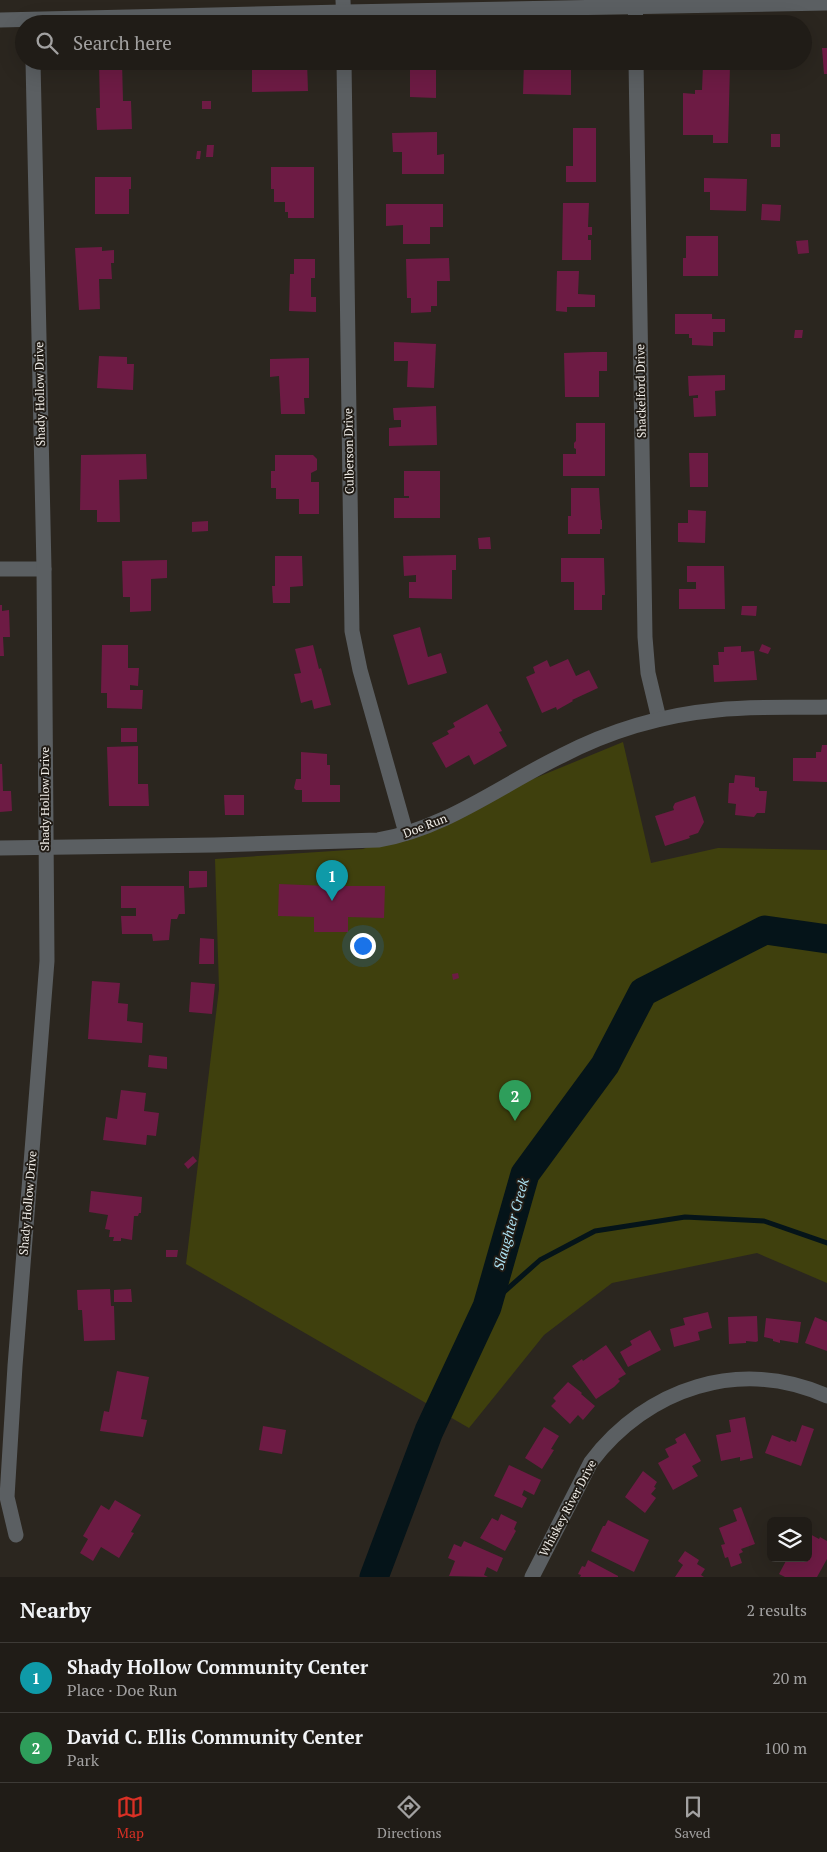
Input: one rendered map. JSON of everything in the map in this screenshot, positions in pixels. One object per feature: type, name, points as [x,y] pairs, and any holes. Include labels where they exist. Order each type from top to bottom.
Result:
[{"type":"street","points":[[250,15],[827,3]]},
{"type":"street","points":[[636,6],[636,15]]},
{"type":"street","points":[[0,20],[15,21]]},
{"type":"street","name":"Shady Hollow Drive","points":[[16,1535],[7,1497],[7,1365],[45,999],[47,961],[44,569],[33,70]]},
{"type":"street","name":"Culberson Drive","points":[[344,70],[352,631],[360,670],[406,833]]},
{"type":"street","name":"Shackelford Drive","points":[[636,70],[645,637],[648,672],[659,719]]},
{"type":"street","points":[[0,569],[44,569]]},
{"type":"street","name":"Doe Run","points":[[0,848],[325,843],[378,840],[433,824],[561,755],[600,738],[659,719],[719,710],[827,707]]},
{"type":"street","name":"Whiskey River Drive","points":[[532,1577],[590,1462],[619,1429],[659,1401],[683,1390],[706,1384],[757,1380],[805,1386],[827,1396]]},
{"type":"shaded area","points":[[623,742],[651,863],[718,848],[827,850],[827,1283],[757,1253],[612,1283],[544,1335],[469,1428],[186,1264],[219,989],[215,859],[363,849]]},
{"type":"building","points":[[822,48],[827,48],[827,74],[824,74]]},
{"type":"building","points":[[99,70],[122,70],[123,101],[131,101],[132,129],[97,130],[96,108],[100,108]]},
{"type":"building","points":[[252,70],[307,70],[308,91],[252,92]]},
{"type":"building","points":[[410,70],[436,70],[436,98],[410,97]]},
{"type":"building","points":[[524,70],[571,70],[571,95],[523,94]]},
{"type":"building","points":[[703,70],[730,70],[728,143],[713,143],[713,135],[683,135],[683,93],[695,94],[695,90],[702,90]]},
{"type":"building","points":[[202,101],[211,101],[211,109],[202,109]]},
{"type":"building","points":[[573,128],[596,128],[596,182],[566,182],[566,166],[573,166]]},
{"type":"building","points":[[437,132],[437,155],[444,154],[444,174],[402,174],[402,152],[393,152],[392,133]]},
{"type":"building","points":[[771,134],[780,134],[780,147],[771,147]]},
{"type":"building","points":[[207,145],[214,145],[213,157],[206,157]]},
{"type":"building","points":[[197,151],[201,151],[200,159],[196,159]]},
{"type":"building","points":[[271,167],[314,167],[314,218],[288,218],[288,212],[285,212],[285,202],[274,202],[274,189],[271,189]]},
{"type":"building","points":[[95,177],[131,177],[129,214],[95,214]]},
{"type":"building","points":[[704,178],[747,179],[746,211],[710,210],[710,192],[704,192]]},
{"type":"building","points":[[563,203],[589,203],[588,227],[592,227],[592,235],[588,235],[588,240],[591,240],[591,260],[562,260]]},
{"type":"building","points":[[386,204],[443,204],[443,227],[430,227],[430,244],[403,244],[403,225],[386,226]]},
{"type":"building","points":[[762,204],[781,205],[780,221],[761,220]]},
{"type":"building","points":[[686,236],[718,236],[718,276],[683,276],[683,258],[686,258]]},
{"type":"building","points":[[808,240],[809,253],[798,254],[796,241]]},
{"type":"building","points":[[102,247],[102,251],[114,250],[114,263],[111,263],[112,279],[99,279],[100,309],[79,310],[75,248]]},
{"type":"building","points":[[449,258],[450,281],[437,281],[437,306],[431,306],[431,312],[411,313],[411,298],[407,298],[406,259]]},
{"type":"building","points":[[294,259],[315,259],[315,278],[311,278],[311,297],[316,297],[316,312],[289,311],[290,274],[294,274]]},
{"type":"building","points":[[557,271],[579,271],[578,294],[595,295],[595,307],[567,307],[567,312],[556,311]]},
{"type":"building","points":[[675,314],[712,314],[712,319],[725,319],[725,332],[713,332],[713,346],[692,345],[692,338],[689,338],[689,334],[675,334]]},
{"type":"building","points":[[795,330],[803,330],[802,338],[794,338]]},
{"type":"building","points":[[394,342],[436,344],[434,388],[407,387],[408,361],[394,361]]},
{"type":"building","points":[[607,352],[607,371],[599,371],[599,397],[565,397],[564,353]]},
{"type":"building","points":[[99,356],[127,357],[127,364],[134,364],[133,390],[97,388]]},
{"type":"building","points":[[309,358],[309,398],[304,398],[305,414],[281,414],[279,376],[270,377],[270,359]]},
{"type":"building","points":[[725,375],[725,390],[715,391],[716,416],[694,417],[693,398],[698,398],[698,395],[689,396],[688,376]]},
{"type":"building","points":[[436,406],[437,445],[389,446],[389,428],[401,427],[401,420],[394,420],[393,408]]},
{"type":"building","points":[[576,423],[605,423],[605,476],[563,476],[563,454],[576,454],[574,443],[576,441]]},
{"type":"building","points":[[689,453],[708,453],[708,487],[690,487]]},
{"type":"building","points":[[146,454],[147,479],[119,480],[120,522],[97,522],[97,510],[80,510],[81,455]]},
{"type":"building","points":[[275,455],[313,455],[317,459],[317,470],[311,473],[311,482],[319,482],[319,514],[299,514],[299,499],[276,499],[276,488],[271,488],[271,471],[275,471]]},
{"type":"building","points":[[404,471],[440,471],[440,518],[394,518],[394,498],[409,498],[409,496],[404,496]]},
{"type":"building","points":[[571,488],[599,488],[602,520],[600,534],[568,534],[568,516],[571,516]]},
{"type":"building","points":[[688,510],[706,511],[705,543],[678,542],[678,523],[688,523]]},
{"type":"building","points":[[208,521],[208,531],[192,532],[192,522]]},
{"type":"building","points":[[490,537],[491,549],[479,549],[478,538]]},
{"type":"building","points":[[456,555],[456,570],[452,570],[452,599],[409,598],[409,582],[416,582],[416,575],[404,576],[403,556]]},
{"type":"building","points":[[275,556],[302,556],[303,586],[290,587],[290,603],[273,603],[272,586],[275,586]]},
{"type":"building","points":[[561,558],[604,558],[605,595],[602,595],[602,610],[574,610],[574,582],[561,582]]},
{"type":"building","points":[[167,560],[167,578],[151,579],[151,611],[130,612],[130,597],[123,597],[122,561]]},
{"type":"building","points":[[687,566],[724,566],[725,609],[679,609],[679,589],[696,589],[696,582],[687,582]]},
{"type":"building","points":[[0,605],[2,605],[2,611],[9,610],[10,637],[3,637],[4,656],[0,656]]},
{"type":"building","points":[[742,606],[757,606],[756,616],[741,615]]},
{"type":"building","points":[[420,627],[428,657],[441,653],[447,673],[408,685],[393,635]]},
{"type":"building","points":[[762,644],[771,648],[768,654],[759,651]]},
{"type":"building","points":[[102,645],[128,645],[128,668],[139,668],[138,686],[130,685],[130,690],[143,690],[142,709],[107,708],[107,693],[101,693]]},
{"type":"building","points":[[313,645],[331,705],[314,709],[312,700],[301,703],[294,674],[301,673],[295,649]]},
{"type":"building","points":[[741,646],[741,652],[754,651],[757,680],[714,682],[713,665],[719,665],[718,652],[724,652],[724,647]]},
{"type":"building","points":[[568,659],[576,676],[589,670],[598,688],[572,700],[557,710],[556,707],[542,713],[526,677],[535,673],[533,667],[547,660],[550,667]]},
{"type":"building","points":[[487,704],[502,731],[499,732],[507,746],[474,765],[469,755],[446,768],[432,743],[449,734],[447,731],[455,727],[453,723]]},
{"type":"building","points":[[121,728],[137,728],[137,742],[121,742]]},
{"type":"building","points":[[822,745],[827,745],[827,782],[793,781],[793,758],[816,758],[816,752],[821,752]]},
{"type":"building","points":[[138,746],[138,784],[148,784],[149,806],[109,806],[107,747]]},
{"type":"building","points":[[301,752],[327,754],[327,765],[330,765],[330,785],[340,785],[340,802],[302,802],[302,790],[294,788],[296,779],[301,779]]},
{"type":"building","points":[[0,764],[2,764],[3,791],[11,791],[12,811],[0,812]]},
{"type":"building","points":[[735,775],[755,777],[755,787],[759,788],[759,791],[767,791],[765,813],[757,813],[754,817],[735,815],[736,804],[728,803],[729,783],[734,783]]},
{"type":"building","points":[[224,795],[244,795],[244,815],[225,815]]},
{"type":"building","points":[[695,796],[704,822],[698,833],[689,836],[690,838],[665,846],[655,816],[674,810],[675,803]]},
{"type":"building","points":[[189,871],[207,871],[207,887],[189,888]]},
{"type":"building","points":[[328,883],[341,883],[341,886],[385,886],[384,918],[348,917],[348,932],[314,932],[314,917],[278,916],[279,884],[328,886]]},
{"type":"building","points":[[121,886],[184,886],[185,914],[179,914],[177,919],[171,919],[169,940],[153,941],[152,934],[122,934],[121,916],[136,916],[136,908],[121,908]]},
{"type":"building","points":[[200,938],[214,939],[214,964],[199,964]]},
{"type":"building","points":[[458,973],[459,978],[453,980],[452,974]]},
{"type":"building","points":[[92,981],[120,983],[118,1003],[128,1004],[127,1021],[143,1023],[142,1043],[88,1039]]},
{"type":"building","points":[[191,982],[215,984],[212,1014],[189,1012]]},
{"type":"building","points":[[149,1055],[167,1057],[167,1069],[148,1067]]},
{"type":"building","points":[[121,1090],[146,1093],[144,1111],[159,1113],[156,1136],[147,1135],[146,1145],[103,1140],[106,1117],[117,1119]]},
{"type":"building","points":[[193,1156],[197,1161],[188,1169],[184,1164]]},
{"type":"building","points":[[91,1191],[142,1197],[141,1213],[138,1216],[134,1216],[132,1240],[121,1238],[121,1241],[113,1241],[114,1237],[109,1237],[110,1230],[105,1229],[108,1215],[89,1212]]},
{"type":"building","points":[[166,1250],[178,1250],[177,1257],[166,1257]]},
{"type":"building","points":[[110,1289],[111,1306],[114,1306],[115,1340],[84,1341],[82,1310],[78,1310],[77,1290]]},
{"type":"building","points":[[131,1289],[132,1302],[114,1302],[114,1290]]},
{"type":"building","points":[[708,1312],[712,1328],[698,1332],[700,1340],[674,1347],[670,1329],[685,1325],[683,1318]]},
{"type":"building","points":[[757,1316],[758,1341],[729,1344],[728,1317]]},
{"type":"building","points":[[815,1317],[827,1322],[827,1351],[805,1343]]},
{"type":"building","points":[[766,1318],[801,1322],[798,1343],[780,1340],[780,1343],[764,1337]]},
{"type":"building","points":[[650,1330],[661,1350],[628,1367],[620,1352],[632,1345],[630,1341]]},
{"type":"building","points":[[606,1345],[626,1374],[618,1379],[620,1381],[614,1387],[596,1399],[572,1366],[582,1359],[583,1361]]},
{"type":"building","points":[[117,1371],[149,1377],[141,1419],[147,1420],[143,1437],[100,1431],[104,1411],[109,1412]]},
{"type":"building","points":[[568,1382],[595,1406],[583,1420],[578,1415],[570,1424],[551,1406],[556,1401],[553,1398]]},
{"type":"building","points":[[745,1417],[753,1458],[740,1461],[740,1457],[721,1461],[716,1435],[731,1432],[729,1420]]},
{"type":"building","points":[[802,1425],[814,1429],[801,1466],[765,1453],[772,1435],[790,1442],[791,1440],[796,1442]]},
{"type":"building","points":[[263,1426],[286,1430],[282,1454],[259,1450]]},
{"type":"building","points":[[544,1427],[559,1436],[551,1449],[554,1450],[542,1469],[525,1458]]},
{"type":"building","points":[[685,1433],[701,1461],[692,1466],[698,1476],[673,1490],[658,1463],[669,1457],[665,1449],[677,1443],[675,1439]]},
{"type":"building","points":[[509,1465],[541,1480],[534,1495],[524,1490],[522,1495],[527,1498],[522,1508],[494,1496]]},
{"type":"building","points":[[643,1471],[657,1482],[654,1487],[656,1488],[651,1494],[656,1498],[645,1513],[625,1497]]},
{"type":"building","points":[[115,1500],[141,1515],[131,1532],[134,1533],[119,1558],[101,1547],[93,1561],[80,1553],[88,1539],[83,1536],[101,1505],[109,1510]]},
{"type":"building","points":[[741,1507],[755,1544],[741,1549],[743,1552],[739,1554],[742,1563],[731,1567],[728,1557],[725,1558],[721,1545],[725,1544],[719,1528],[737,1521],[733,1510]]},
{"type":"building","points":[[501,1514],[517,1522],[514,1529],[516,1531],[505,1551],[480,1538],[492,1518],[498,1521]]},
{"type":"building","points":[[608,1520],[649,1540],[634,1572],[591,1551]]},
{"type":"building","points":[[812,1535],[827,1541],[827,1559],[817,1577],[785,1577],[779,1574],[785,1562],[812,1562]]},
{"type":"building","points":[[464,1541],[503,1558],[497,1572],[487,1567],[484,1575],[488,1577],[449,1576],[455,1561],[448,1558],[454,1544],[461,1547]]},
{"type":"building","points":[[685,1551],[699,1560],[697,1564],[705,1569],[701,1575],[704,1577],[675,1577],[683,1565],[678,1561]]},
{"type":"building","points":[[588,1560],[618,1577],[580,1577],[581,1575],[578,1574],[582,1566],[585,1567]]},
{"type":"waterway","name":"Slaughter Creek","points":[[374,1577],[429,1431],[487,1307],[525,1174],[605,1065],[643,992],[765,930],[827,939]]},
{"type":"waterway","points":[[487,1307],[540,1260],[595,1231],[685,1217],[764,1221],[827,1243]]},
{"type":"place","name":"Shady Hollow Community Center","points":[[332,901]]},
{"type":"place","name":"David C. Ellis Community Center","points":[[515,1121]]}]
